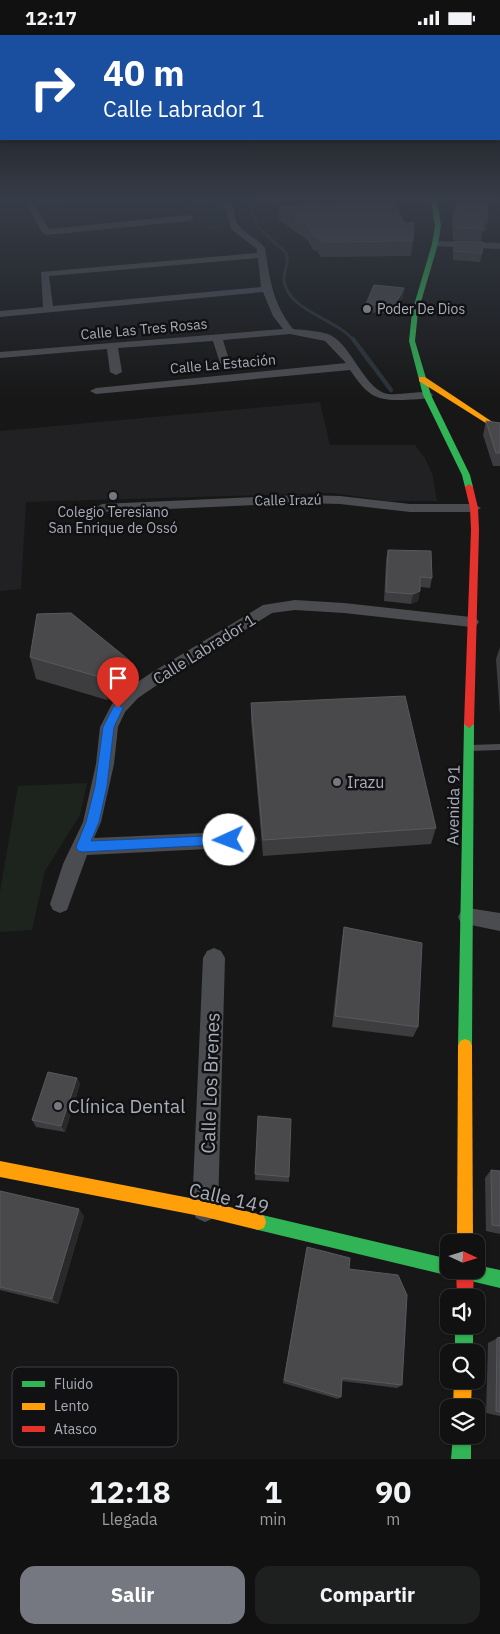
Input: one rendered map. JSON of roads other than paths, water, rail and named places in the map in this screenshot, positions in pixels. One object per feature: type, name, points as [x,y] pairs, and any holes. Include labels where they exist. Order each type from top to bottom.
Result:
[{"type":"main road","name":"Avenida 91","points":[[428,266],[415,312],[412,341],[427,395],[466,475],[474,508],[475,531],[468,917],[465,985],[465,1234]]},
{"type":"main road","points":[[416,357],[443,393]]},
{"type":"main road","points":[[422,379],[500,430]]},
{"type":"main road","name":"Calle 149","points":[[0,1169],[205,1209],[440,1266]]},
{"type":"main road","points":[[485,1276],[500,1279]]},
{"type":"main road","points":[[462,1444],[462,1459]]},
{"type":"street","points":[[48,309],[44,274],[131,266]]},
{"type":"street","points":[[263,266],[266,289],[278,316],[290,331]]},
{"type":"street","points":[[0,314],[266,289]]},
{"type":"street","name":"Calle Las Tres Rosas","points":[[0,355],[290,331],[328,338],[344,353],[369,387],[377,394],[387,397],[427,395]]},
{"type":"street","points":[[217,337],[225,363]]},
{"type":"street","points":[[112,346],[116,372]]},
{"type":"street","name":"Calle La Estación","points":[[96,391],[353,366]]},
{"type":"street","name":"Calle Irazú","points":[[102,508],[308,499],[340,500],[410,509],[474,508]]},
{"type":"street","name":"Calle Labrador 1","points":[[60,904],[73,864],[92,822],[101,786],[109,727],[118,708],[157,677],[268,609],[295,605],[344,607],[472,621]]},
{"type":"street","points":[[82,847],[247,839]]},
{"type":"street","points":[[468,917],[500,922]]},
{"type":"street","name":"Calle Los Brenes","points":[[205,1209],[214,957]]},
{"type":"lane","points":[[470,748],[500,747]]},
{"type":"waterway","points":[[286,266],[284,280],[287,291],[294,300],[347,333],[354,341]]},
{"type":"waterway","points":[[353,339],[391,390]]},
{"type":"place","name":"Poder De Dios","points":[[367,309]]},
{"type":"place","name":"Colegio Teresiano San Enrique de Ossó","points":[[113,496]]},
{"type":"place","name":"Irazu","points":[[337,782]]},
{"type":"place","name":"Clínica Dental","points":[[58,1106]]}]
